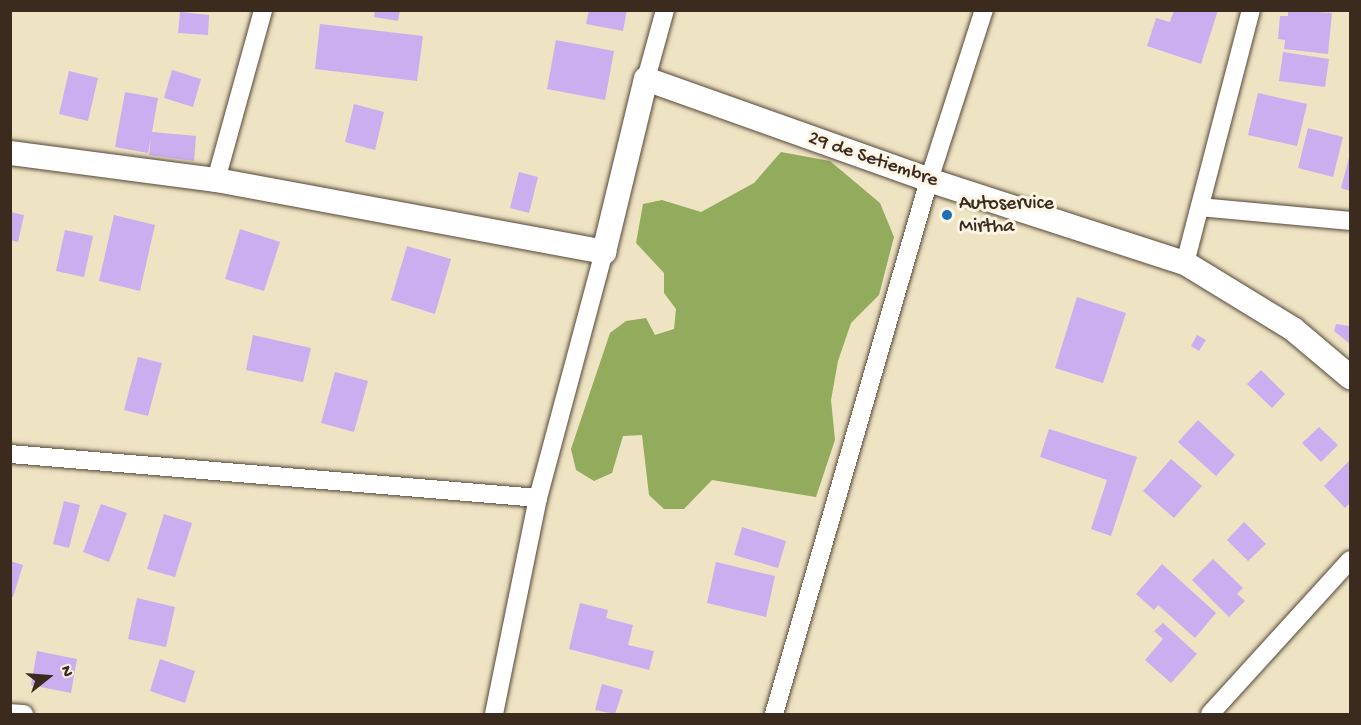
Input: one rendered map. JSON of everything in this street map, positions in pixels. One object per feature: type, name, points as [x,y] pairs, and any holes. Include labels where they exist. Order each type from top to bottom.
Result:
[{"type":"street","points":[[216,180],[263,10]]},
{"type":"street","points":[[494,714],[538,498],[604,252],[665,10]]},
{"type":"street","points":[[774,714],[929,180],[984,10]]},
{"type":"street","points":[[1185,263],[1251,10]]},
{"type":"street","name":"29 de Setiembre","points":[[646,79],[929,180],[1185,263],[1293,329],[1350,377]]},
{"type":"street","points":[[10,153],[216,180],[604,252]]},
{"type":"street","points":[[1200,207],[1350,221]]},
{"type":"street","points":[[10,454],[538,498]]},
{"type":"street","points":[[1210,714],[1350,560]]},
{"type":"street","points":[[10,713],[24,714]]},
{"type":"green space","points":[[781,152],[830,161],[880,203],[894,237],[879,295],[851,323],[838,361],[831,400],[835,440],[816,497],[712,480],[684,509],[664,509],[649,495],[642,435],[623,436],[612,473],[594,481],[576,470],[571,449],[610,333],[626,321],[646,318],[655,335],[674,329],[676,309],[664,293],[664,273],[636,243],[643,204],[662,200],[701,212],[754,183]]},
{"type":"building","points":[[375,10],[400,10],[398,21],[374,17]]},
{"type":"building","points":[[589,10],[627,10],[623,31],[586,24]]},
{"type":"building","points":[[1174,10],[1218,10],[1201,64],[1147,46],[1156,18],[1170,22]]},
{"type":"building","points":[[1288,10],[1332,13],[1328,54],[1284,49],[1285,40],[1278,39],[1280,16],[1288,16]]},
{"type":"building","points":[[180,12],[209,15],[208,35],[178,33]]},
{"type":"building","points":[[320,24],[423,36],[417,81],[315,69]]},
{"type":"building","points":[[556,40],[614,51],[605,100],[547,89]]},
{"type":"building","points":[[1283,52],[1329,59],[1325,87],[1279,81]]},
{"type":"building","points":[[172,70],[201,79],[193,107],[164,98]]},
{"type":"building","points":[[69,71],[98,78],[88,121],[59,114]]},
{"type":"building","points":[[125,92],[158,98],[152,132],[196,136],[194,161],[149,155],[151,138],[148,153],[115,147]]},
{"type":"building","points":[[1258,93],[1307,104],[1297,146],[1248,135]]},
{"type":"building","points":[[354,104],[384,112],[375,150],[345,142]]},
{"type":"building","points":[[1308,128],[1343,137],[1333,177],[1298,168]]},
{"type":"building","points":[[1350,154],[1350,191],[1341,188]]},
{"type":"building","points":[[519,172],[538,177],[529,213],[510,208]]},
{"type":"building","points":[[10,212],[24,215],[18,242],[10,240]]},
{"type":"building","points":[[114,215],[155,225],[140,291],[99,281]]},
{"type":"building","points":[[240,229],[280,242],[264,291],[225,279]]},
{"type":"building","points":[[65,230],[93,236],[84,277],[56,271]]},
{"type":"building","points":[[407,246],[451,259],[435,314],[391,300]]},
{"type":"building","points":[[1077,297],[1126,313],[1103,383],[1055,368]]},
{"type":"building","points":[[1336,324],[1350,326],[1350,344],[1334,331]]},
{"type":"building","points":[[253,335],[311,348],[303,382],[246,370]]},
{"type":"building","points":[[1197,335],[1206,340],[1199,351],[1191,346]]},
{"type":"building","points":[[138,357],[162,363],[148,416],[124,410]]},
{"type":"building","points":[[1261,370],[1285,394],[1272,408],[1247,384]]},
{"type":"building","points":[[335,372],[368,381],[354,432],[321,423]]},
{"type":"building","points":[[1198,420],[1235,455],[1216,476],[1178,442]]},
{"type":"building","points":[[1319,427],[1338,445],[1321,462],[1302,443]]},
{"type":"building","points":[[1049,429],[1137,457],[1111,536],[1091,529],[1107,480],[1040,457]]},
{"type":"building","points":[[1171,459],[1202,486],[1174,518],[1143,491]]},
{"type":"building","points":[[1350,460],[1350,503],[1345,508],[1324,486]]},
{"type":"building","points":[[64,501],[80,505],[69,548],[53,544]]},
{"type":"building","points":[[101,504],[127,513],[109,562],[83,552]]},
{"type":"building","points":[[164,514],[192,523],[175,577],[147,569]]},
{"type":"building","points":[[1244,522],[1266,544],[1248,561],[1227,540]]},
{"type":"building","points":[[742,527],[786,541],[778,568],[734,555]]},
{"type":"building","points":[[1213,559],[1243,588],[1237,594],[1245,601],[1229,617],[1192,580]]},
{"type":"building","points":[[10,561],[23,565],[13,597],[10,596]]},
{"type":"building","points":[[716,562],[775,576],[766,617],[707,603]]},
{"type":"building","points":[[1162,564],[1216,613],[1195,638],[1158,605],[1154,610],[1136,594]]},
{"type":"building","points":[[137,598],[175,607],[166,647],[128,639]]},
{"type":"building","points":[[580,603],[608,610],[606,618],[633,625],[628,645],[654,651],[649,670],[569,649]]},
{"type":"building","points":[[1163,623],[1197,654],[1171,683],[1145,660],[1163,639],[1154,631]]},
{"type":"building","points":[[37,651],[77,659],[71,693],[31,685]]},
{"type":"building","points":[[160,659],[195,671],[185,703],[150,691]]},
{"type":"building","points":[[602,684],[623,690],[615,714],[595,710]]},
{"type":"place","name":"Autoservice Mirtha","points":[[947,215]]}]
